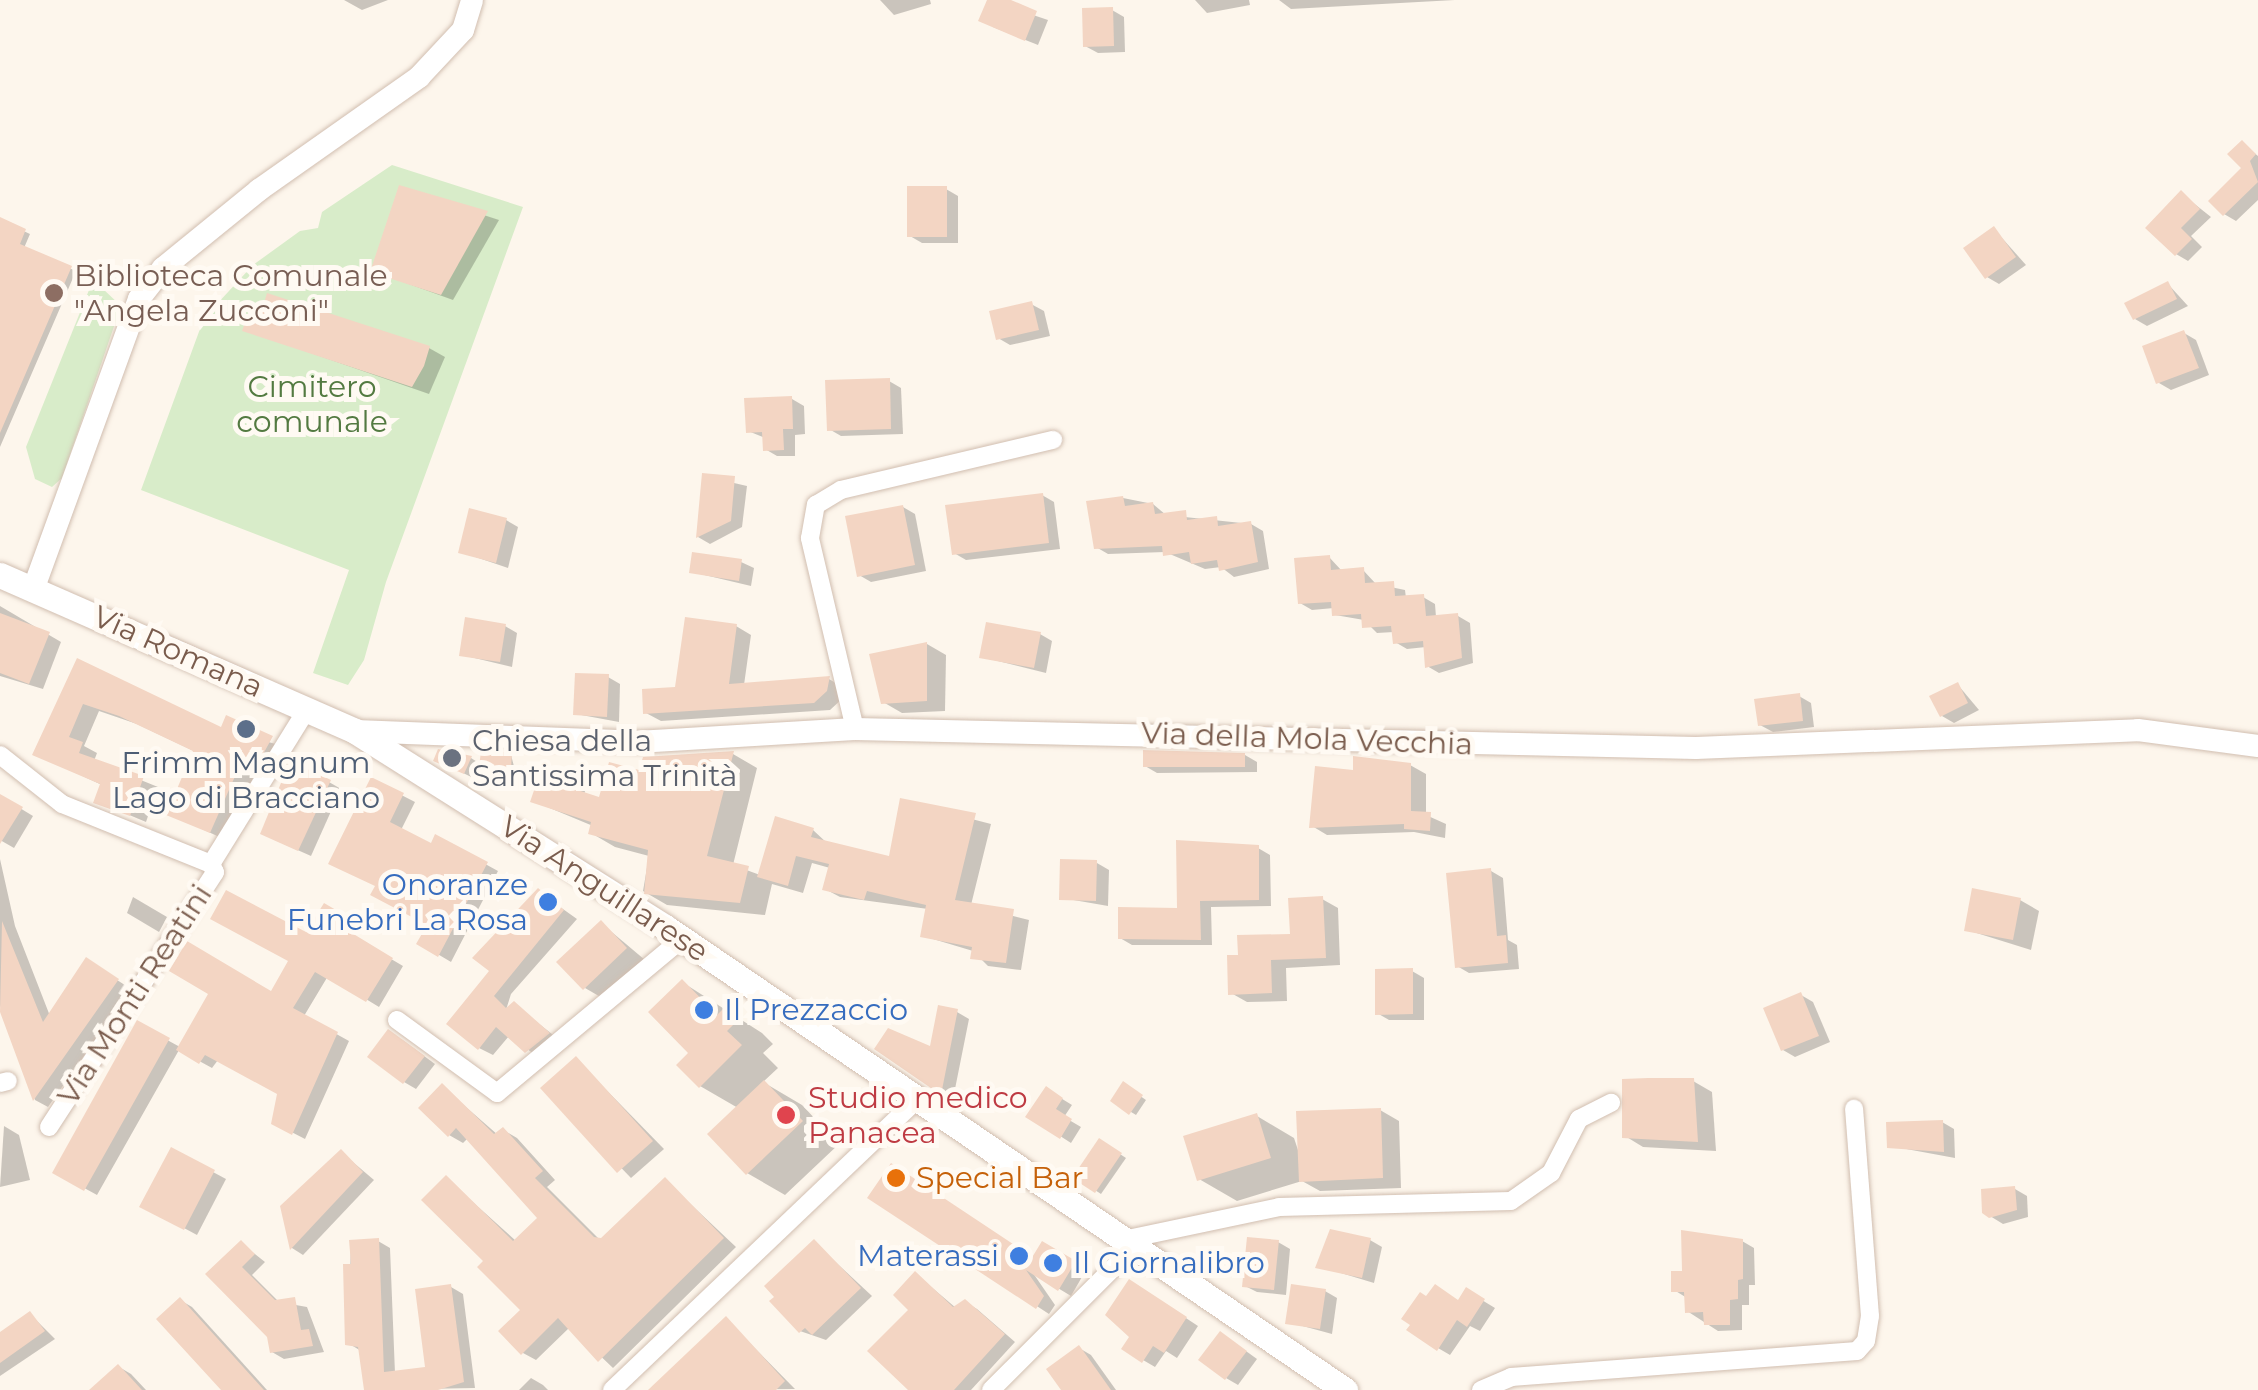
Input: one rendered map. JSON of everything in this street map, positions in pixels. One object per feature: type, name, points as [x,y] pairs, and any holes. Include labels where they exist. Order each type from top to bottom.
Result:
[{"type":"main road","name":"Via Romana","points":[[0,575],[355,730]]},
{"type":"main road","name":"Via Anguillarese","points":[[355,730],[682,939],[1345,1390]]},
{"type":"street","points":[[33,590],[139,299],[162,268],[259,190],[419,77],[462,30],[472,0]]},
{"type":"street","points":[[855,730],[810,538],[816,505],[842,490],[1053,440]]},
{"type":"street","name":"Via Monti Reatini","points":[[210,864],[307,710]]},
{"type":"street","name":"Via della Mola Vecchia","points":[[355,730],[638,742],[855,730],[1658,748],[2138,730],[2258,746]]},
{"type":"street","name":"Via Monti Reatini","points":[[0,755],[62,804],[210,864],[216,872],[49,1127]]},
{"type":"street","points":[[397,1020],[497,1093],[682,939]]},
{"type":"street","points":[[612,1390],[915,1101]]},
{"type":"street","points":[[991,1390],[1128,1243],[1279,1207],[1512,1201],[1551,1173],[1579,1119],[1612,1103]]},
{"type":"street","points":[[1480,1390],[1511,1377],[1857,1350],[1866,1341],[1870,1316],[1854,1108]]},
{"type":"green space","name":"Cimitero comunale","points":[[392,165],[523,207],[386,582],[364,660],[348,685],[313,673],[349,570],[141,490],[204,318],[253,265],[300,231],[318,228],[322,212]]},
{"type":"green space","points":[[101,287],[121,306],[62,478],[52,487],[35,479],[26,447],[89,290]]},
{"type":"building","points":[[987,0],[1011,0],[1037,11],[1025,41],[978,21]]},
{"type":"building","points":[[1113,7],[1114,46],[1083,47],[1082,8]]},
{"type":"building","points":[[2242,140],[2256,154],[2250,161],[2258,182],[2223,216],[2208,201],[2241,168],[2227,154]]},
{"type":"building","points":[[399,185],[488,211],[441,295],[370,272]]},
{"type":"building","points":[[907,186],[947,186],[947,237],[907,237]]},
{"type":"building","points":[[2181,190],[2200,209],[2181,228],[2192,239],[2175,256],[2145,228]]},
{"type":"building","points":[[0,217],[26,229],[20,244],[72,266],[0,433]]},
{"type":"building","points":[[1994,226],[2016,257],[1985,279],[1963,248]]},
{"type":"building","points":[[2168,281],[2177,299],[2133,320],[2124,303]]},
{"type":"building","points":[[267,293],[430,346],[424,366],[412,387],[242,331],[249,312],[260,316]]},
{"type":"building","points":[[1032,301],[1039,330],[996,340],[989,311]]},
{"type":"building","points":[[2184,330],[2199,368],[2156,384],[2142,346]]},
{"type":"building","points":[[890,378],[891,429],[827,431],[825,380]]},
{"type":"building","points":[[792,396],[793,429],[783,429],[784,450],[763,451],[762,432],[746,433],[744,398]]},
{"type":"building","points":[[702,473],[735,476],[731,521],[696,538]]},
{"type":"building","points":[[1043,493],[1049,543],[952,555],[945,505]]},
{"type":"building","points":[[1123,496],[1125,506],[1153,502],[1155,514],[1186,510],[1187,520],[1217,516],[1218,526],[1251,521],[1258,562],[1219,571],[1217,560],[1191,564],[1189,552],[1163,556],[1162,546],[1094,549],[1086,501]]},
{"type":"building","points":[[903,505],[915,565],[857,577],[845,516]]},
{"type":"building","points":[[469,508],[507,518],[496,563],[458,553]]},
{"type":"building","points":[[692,552],[742,559],[739,581],[689,573]]},
{"type":"building","points":[[1330,555],[1331,570],[1364,567],[1365,583],[1394,581],[1395,596],[1424,594],[1426,616],[1458,613],[1462,658],[1425,668],[1423,641],[1393,644],[1391,626],[1362,628],[1361,614],[1332,616],[1331,602],[1298,604],[1294,558]]},
{"type":"building","points":[[0,613],[50,632],[29,684],[0,673]]},
{"type":"building","points":[[465,617],[506,624],[500,662],[459,656]]},
{"type":"building","points":[[685,617],[737,624],[729,684],[830,676],[827,691],[814,703],[643,714],[642,689],[675,687]]},
{"type":"building","points":[[986,622],[1041,632],[1034,668],[979,658]]},
{"type":"building","points":[[927,642],[927,701],[881,704],[869,654]]},
{"type":"building","points":[[77,658],[221,727],[226,715],[273,736],[254,771],[240,765],[210,833],[166,815],[193,751],[119,716],[83,704],[69,737],[83,742],[79,753],[144,776],[130,816],[93,803],[100,784],[32,755]]},
{"type":"building","points":[[575,673],[609,674],[607,717],[573,715]]},
{"type":"building","points":[[1958,682],[1968,703],[1940,717],[1929,696]]},
{"type":"building","points":[[1800,693],[1803,721],[1758,726],[1754,699]]},
{"type":"building","name":"Chiesa della Santissima Trinità","points":[[438,749],[472,756],[464,774],[433,761]]},
{"type":"building","points":[[1143,750],[1245,753],[1245,767],[1143,767]]},
{"type":"building","points":[[481,751],[512,752],[511,769],[479,767]]},
{"type":"building","points":[[734,751],[707,856],[749,866],[740,903],[644,894],[648,850],[588,834],[591,822],[530,802],[543,764],[563,771],[559,784],[599,797],[609,762],[639,770],[643,757]]},
{"type":"building","points":[[1353,756],[1411,763],[1411,811],[1431,812],[1430,831],[1404,829],[1404,824],[1309,828],[1315,766],[1353,770]]},
{"type":"building","points":[[290,761],[331,780],[298,851],[260,834]]},
{"type":"building","points":[[371,777],[404,793],[390,822],[431,843],[435,834],[488,862],[438,957],[416,944],[427,925],[370,895],[375,886],[328,864]]},
{"type":"building","points":[[0,794],[23,807],[0,844]]},
{"type":"building","points":[[900,798],[976,813],[955,900],[1014,909],[1006,963],[970,959],[972,947],[920,937],[926,905],[867,891],[864,900],[822,890],[829,864],[796,856],[788,886],[757,877],[775,816],[814,828],[811,837],[889,856]]},
{"type":"building","points":[[1176,840],[1259,845],[1259,900],[1200,901],[1201,940],[1118,939],[1118,907],[1177,908]]},
{"type":"building","points":[[1060,859],[1097,860],[1096,901],[1059,900]]},
{"type":"building","points":[[1491,868],[1497,936],[1506,935],[1508,963],[1455,968],[1446,873]]},
{"type":"building","points":[[538,888],[564,910],[494,996],[506,1008],[514,1001],[550,1033],[525,1053],[496,1027],[478,1050],[446,1024],[489,971],[472,958]]},
{"type":"building","points":[[1972,888],[2021,898],[2013,940],[1964,931]]},
{"type":"building","points":[[226,890],[306,932],[324,903],[348,917],[342,927],[393,958],[366,1002],[315,972],[293,1008],[338,1032],[292,1135],[271,1124],[277,1094],[205,1055],[199,1064],[176,1050],[208,994],[169,971],[187,941],[271,991],[288,961],[210,919]]},
{"type":"building","points":[[1323,896],[1326,958],[1271,960],[1272,993],[1228,995],[1227,955],[1238,955],[1237,935],[1290,934],[1288,898]]},
{"type":"building","points":[[601,920],[627,948],[583,990],[556,962]]},
{"type":"building","points":[[2,921],[43,1022],[86,957],[119,979],[33,1101],[0,1012]]},
{"type":"building","points":[[1413,968],[1413,1014],[1375,1015],[1375,969]]},
{"type":"building","points":[[682,979],[717,1015],[724,1008],[737,1021],[727,1031],[742,1045],[699,1088],[676,1065],[688,1053],[648,1012]]},
{"type":"building","points":[[1801,992],[1819,1036],[1781,1051],[1763,1008]]},
{"type":"building","points":[[938,1005],[958,1009],[941,1095],[874,1049],[888,1028],[930,1046]]},
{"type":"building","points":[[137,1020],[170,1038],[84,1191],[52,1173]]},
{"type":"building","points":[[388,1029],[425,1056],[403,1084],[367,1057]]},
{"type":"building","points":[[576,1056],[653,1141],[617,1173],[540,1088]]},
{"type":"building","points":[[1694,1078],[1698,1142],[1622,1138],[1622,1079]]},
{"type":"building","points":[[764,1080],[803,1121],[746,1175],[707,1134]]},
{"type":"building","points":[[1123,1081],[1143,1095],[1129,1115],[1110,1101]]},
{"type":"building","points":[[442,1083],[494,1134],[503,1127],[543,1171],[535,1178],[594,1237],[601,1238],[665,1177],[724,1238],[598,1362],[558,1318],[521,1355],[498,1331],[520,1310],[477,1267],[483,1261],[421,1200],[446,1175],[513,1241],[537,1218],[456,1128],[448,1137],[418,1108]]},
{"type":"building","points":[[1046,1086],[1063,1098],[1056,1109],[1072,1119],[1060,1139],[1025,1117]]},
{"type":"building","points":[[1381,1108],[1383,1178],[1299,1182],[1296,1111]]},
{"type":"building","points":[[1257,1113],[1271,1158],[1197,1181],[1183,1136]]},
{"type":"building","points":[[1943,1120],[1944,1152],[1887,1148],[1886,1122]]},
{"type":"building","points":[[1099,1138],[1122,1153],[1095,1193],[1072,1178]]},
{"type":"building","points":[[171,1147],[215,1170],[184,1230],[139,1207]]},
{"type":"building","points":[[341,1149],[363,1172],[290,1250],[280,1206]]},
{"type":"building","points":[[891,1163],[1013,1244],[1025,1269],[1042,1241],[1076,1261],[1058,1291],[1026,1270],[1044,1296],[1036,1309],[867,1198]]},
{"type":"building","points":[[2015,1186],[2017,1210],[1989,1218],[1982,1213],[1981,1189]]},
{"type":"building","points":[[1330,1229],[1371,1238],[1362,1278],[1315,1268]]},
{"type":"building","points":[[1681,1230],[1743,1239],[1743,1279],[1738,1280],[1738,1299],[1730,1300],[1730,1325],[1704,1325],[1703,1312],[1685,1313],[1684,1292],[1671,1292],[1671,1271],[1682,1271]]},
{"type":"building","points":[[1247,1237],[1279,1240],[1274,1290],[1242,1287]]},
{"type":"building","points":[[379,1238],[384,1372],[425,1367],[415,1289],[451,1284],[464,1382],[438,1390],[364,1390],[358,1347],[345,1345],[343,1264],[351,1264],[349,1240]]},
{"type":"building","points":[[814,1239],[861,1288],[812,1335],[805,1328],[799,1333],[769,1301],[774,1297],[764,1286]]},
{"type":"building","points":[[241,1240],[255,1254],[242,1267],[275,1300],[295,1297],[301,1330],[309,1329],[313,1346],[270,1353],[267,1337],[205,1274]]},
{"type":"building","points":[[915,1271],[953,1307],[965,1299],[1005,1334],[954,1390],[908,1390],[867,1351],[908,1310],[893,1295]]},
{"type":"building","points":[[1129,1279],[1187,1317],[1164,1353],[1153,1346],[1142,1363],[1121,1349],[1129,1337],[1105,1315]]},
{"type":"building","points":[[1291,1284],[1326,1289],[1320,1329],[1285,1324]]},
{"type":"building","points":[[1435,1284],[1458,1300],[1466,1287],[1485,1299],[1467,1327],[1457,1320],[1437,1351],[1406,1330],[1410,1325],[1401,1319],[1420,1292],[1426,1296]]},
{"type":"building","points":[[180,1297],[264,1390],[221,1390],[156,1319]]},
{"type":"building","points":[[30,1311],[45,1331],[0,1363],[0,1332]]},
{"type":"building","points":[[726,1316],[785,1381],[776,1390],[648,1390]]},
{"type":"building","points":[[1220,1331],[1247,1351],[1225,1380],[1198,1360]]},
{"type":"building","points":[[1079,1345],[1111,1390],[1061,1390],[1046,1369]]},
{"type":"building","points":[[118,1364],[142,1390],[89,1390]]},
{"type":"place","name":"Biblioteca Comunale \"Angela Zucconi\"","points":[[54,293]]},
{"type":"place","name":"Frimm Magnum Lago di Bracciano","points":[[246,729]]},
{"type":"place","name":"Chiesa della Santissima Trinità","points":[[452,758]]},
{"type":"place","name":"Onoranze Funebri La Rosa","points":[[548,902]]},
{"type":"place","name":"Il Prezzaccio","points":[[704,1010]]},
{"type":"place","name":"Studio medico Panacea","points":[[786,1115]]},
{"type":"place","name":"Special Bar","points":[[896,1178]]},
{"type":"place","name":"Materassi","points":[[1019,1256]]},
{"type":"place","name":"Il Giornalibro","points":[[1053,1263]]}]
